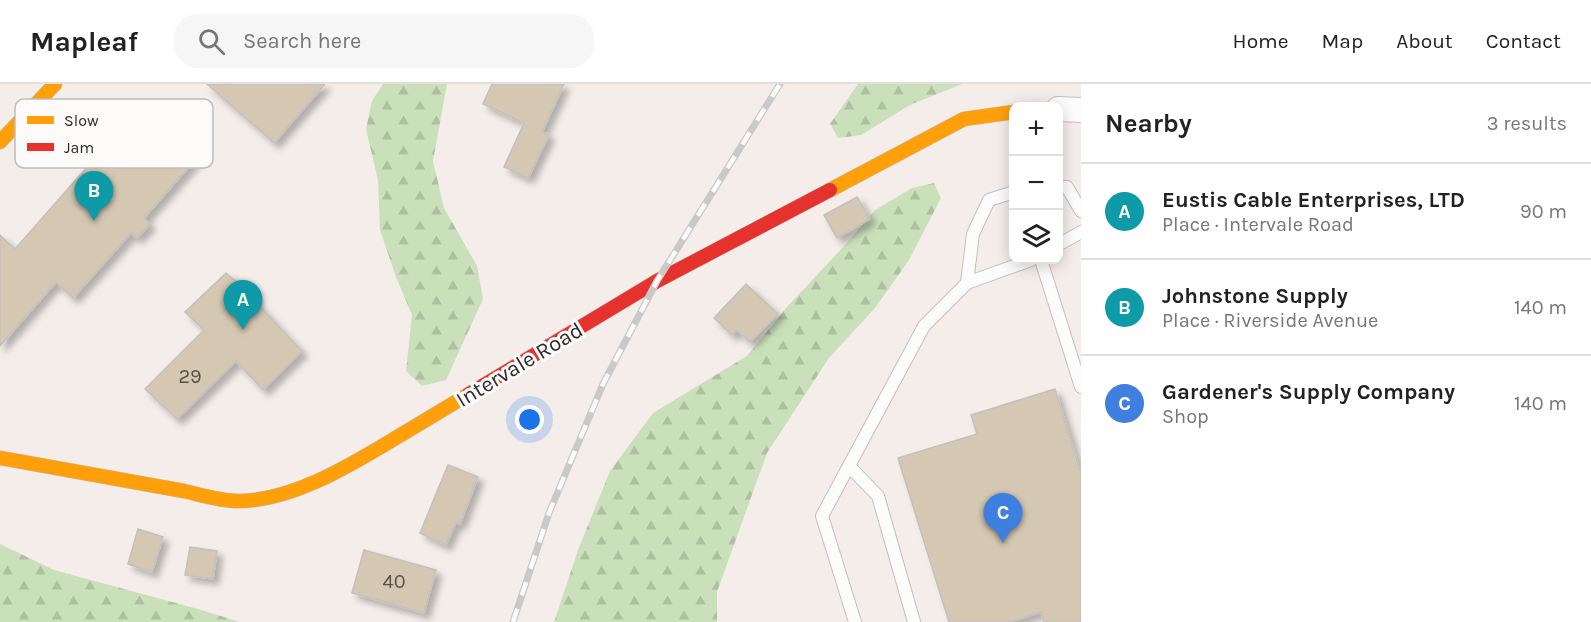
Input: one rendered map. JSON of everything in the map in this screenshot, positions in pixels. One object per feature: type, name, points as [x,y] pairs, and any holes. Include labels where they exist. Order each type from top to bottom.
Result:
[{"type":"street","points":[[41,99],[55,84]]},
{"type":"street","points":[[1063,109],[1081,110]]},
{"type":"street","name":"Intervale Road","points":[[0,458],[228,500],[262,499],[286,494],[348,466],[657,281],[964,119],[1009,113]]},
{"type":"street","points":[[0,142],[15,126]]},
{"type":"lane","points":[[1063,187],[1067,187],[1081,211]]},
{"type":"lane","points":[[967,283],[973,234],[989,200],[1009,194]]},
{"type":"lane","points":[[1063,243],[1081,232]]},
{"type":"lane","points":[[855,622],[822,516],[924,326],[967,283],[1020,264]]},
{"type":"lane","points":[[1042,264],[1081,387]]},
{"type":"lane","points":[[849,466],[878,496],[914,622]]},
{"type":"green space","points":[[383,84],[447,84],[433,161],[444,208],[477,266],[483,299],[446,380],[422,386],[406,371],[412,315],[380,230],[378,180],[366,129],[372,101]]},
{"type":"green space","points":[[858,84],[962,84],[910,105],[861,135],[838,138],[830,124]]},
{"type":"green space","points":[[934,183],[941,198],[909,260],[875,308],[829,358],[767,453],[717,592],[717,622],[554,622],[578,550],[610,471],[653,413],[747,356],[787,307],[875,210],[912,188]]},
{"type":"green space","points":[[0,544],[54,570],[240,622],[0,622]]},
{"type":"building","points":[[207,84],[325,84],[274,143]]},
{"type":"building","points":[[492,84],[564,84],[542,132],[549,135],[528,178],[504,167],[524,123],[483,104]]},
{"type":"building","points":[[86,168],[188,168],[144,218],[150,224],[137,238],[131,233],[73,298],[56,282],[0,346],[0,235],[15,249]]},
{"type":"building","points":[[857,197],[870,219],[837,238],[824,215]]},
{"type":"building","points":[[226,273],[302,351],[263,390],[236,361],[177,419],[145,389],[204,330],[185,312]]},
{"type":"building","points":[[746,284],[778,314],[750,342],[737,330],[732,335],[714,318]]},
{"type":"building","points":[[1055,389],[1081,474],[1081,622],[1044,622],[1041,612],[1010,622],[949,622],[898,458],[977,434],[971,415]]},
{"type":"building","points":[[448,465],[478,477],[460,524],[456,522],[446,545],[420,533]]},
{"type":"building","points":[[138,529],[163,537],[152,572],[128,564]]},
{"type":"building","points":[[190,547],[217,551],[213,579],[185,575]]},
{"type":"building","points":[[364,550],[436,570],[424,613],[352,593]]},
{"type":"railway","points":[[513,622],[549,513],[603,384],[657,281],[780,84]]},
{"type":"traffic: slow","points":[[41,99],[55,84]]},
{"type":"traffic: slow","points":[[830,190],[964,119],[1009,113]]},
{"type":"traffic: slow","points":[[0,142],[15,126]]},
{"type":"traffic: slow","points":[[0,458],[224,500],[258,499],[299,489],[319,480],[377,449],[469,394]]},
{"type":"traffic: jam","points":[[469,394],[657,281],[830,190]]},
{"type":"place","name":"Johnstone Supply","points":[[94,221]]},
{"type":"place","name":"Eustis Cable Enterprises, LTD","points":[[243,330]]},
{"type":"place","name":"Gardener's Supply Company","points":[[1003,543]]}]
